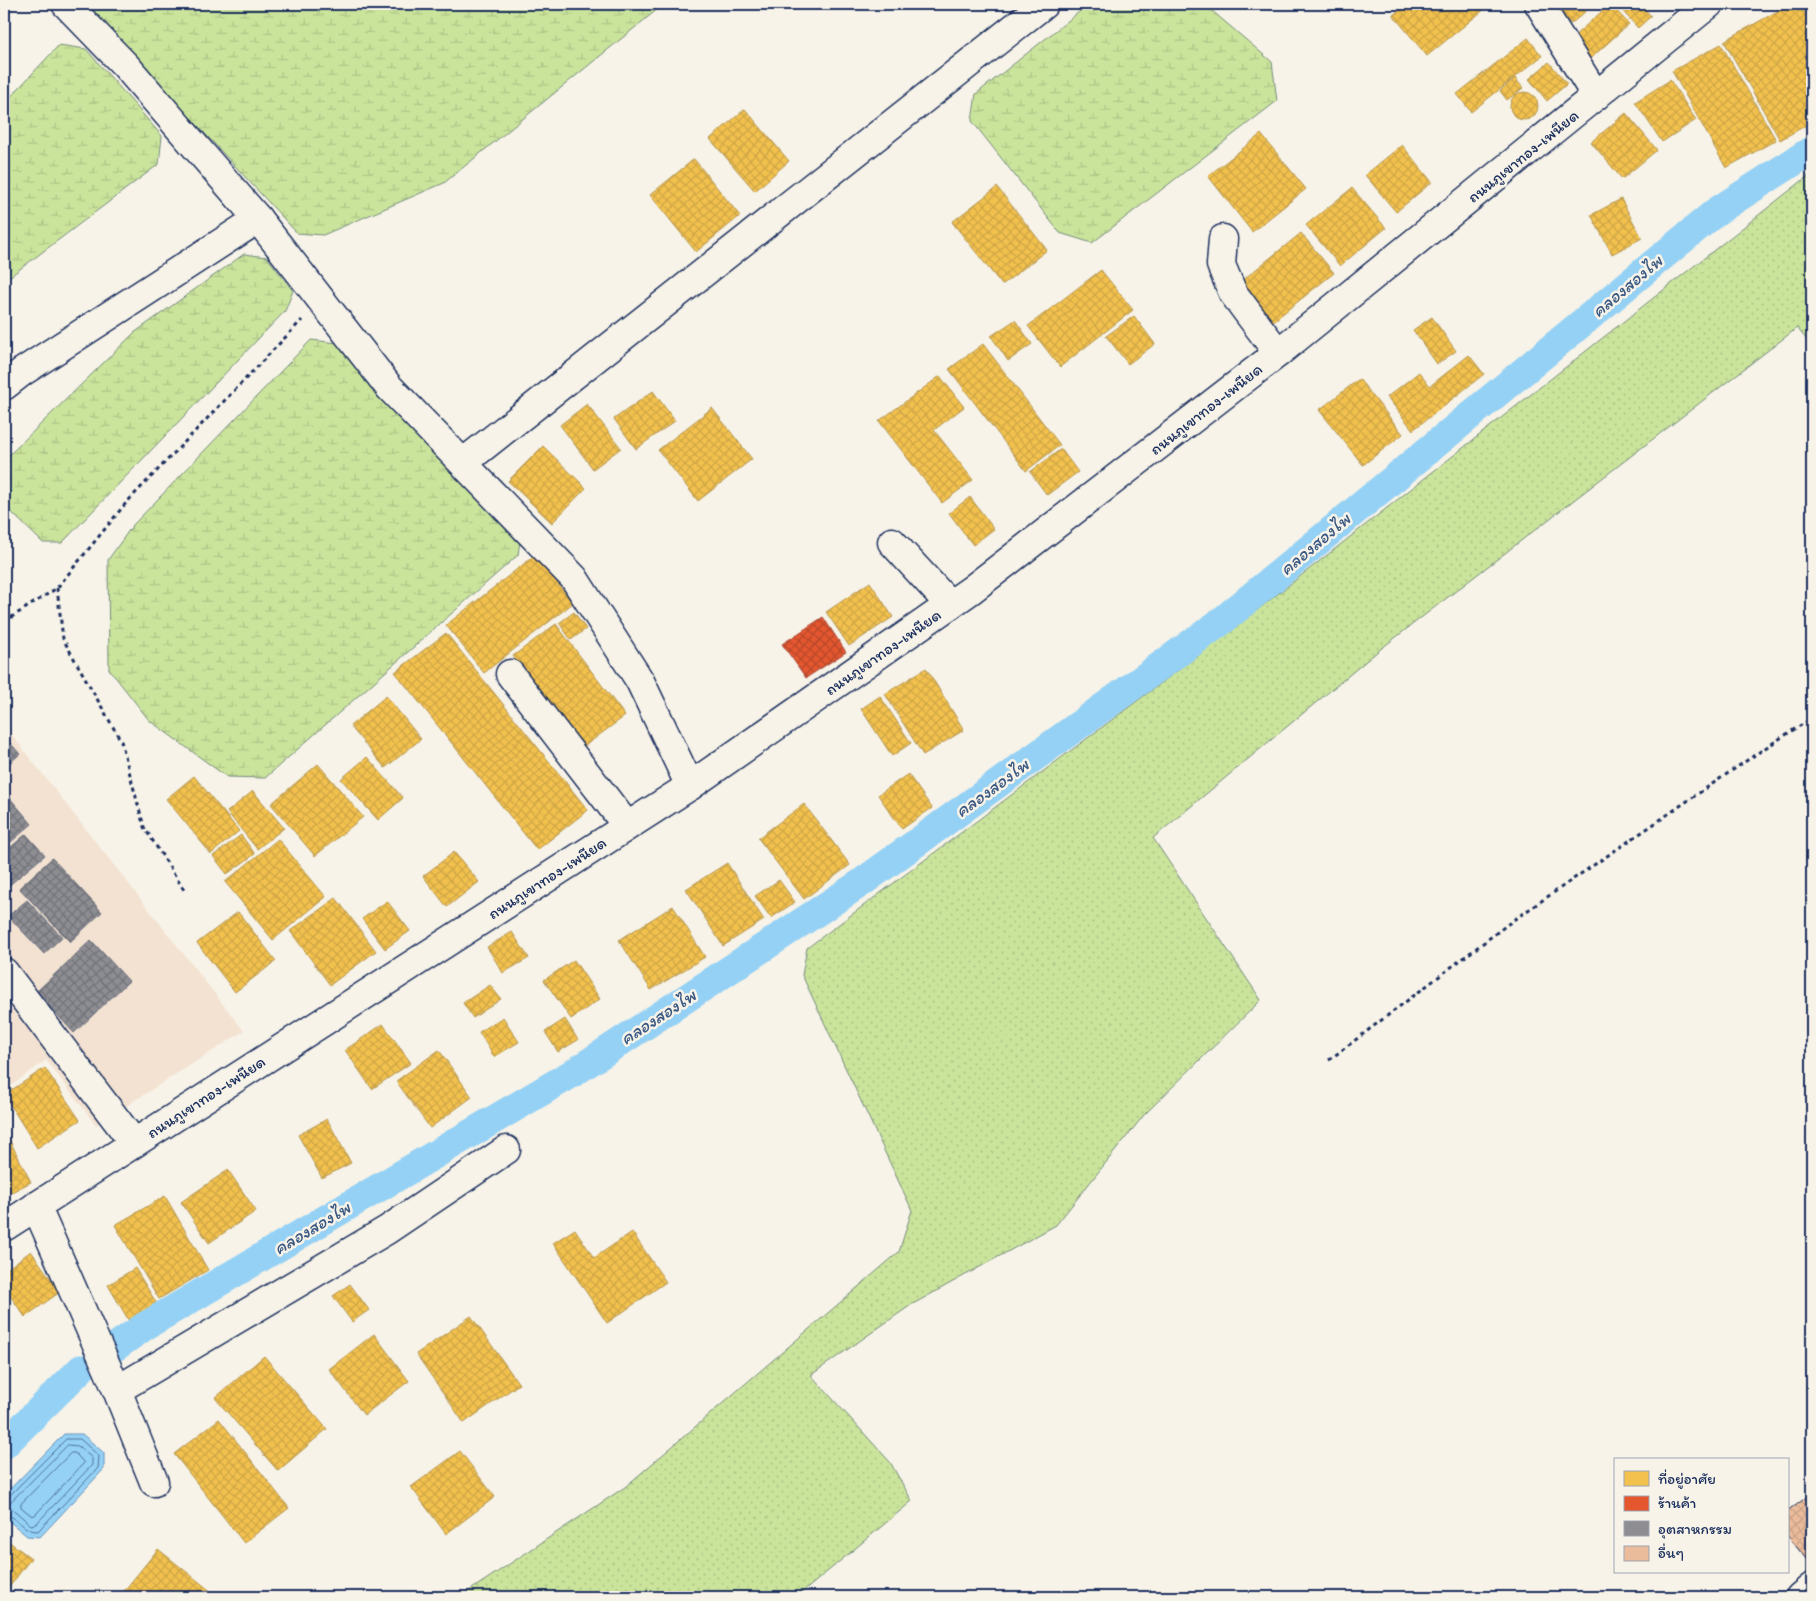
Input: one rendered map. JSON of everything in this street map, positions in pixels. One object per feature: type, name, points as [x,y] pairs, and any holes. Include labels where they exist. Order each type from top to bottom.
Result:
[{"type":"street","points":[[66,4],[126,66],[258,219],[389,387],[464,462],[574,578],[640,681],[690,786]]},
{"type":"street","points":[[464,462],[1044,4]]},
{"type":"street","points":[[1539,4],[1596,96]]},
{"type":"street","name":"ถนนภูเขาทอง-เพนียด","points":[[4,1227],[690,786],[950,605],[1278,353],[1709,4]]},
{"type":"street","points":[[4,386],[22,372],[258,219]]},
{"type":"street","points":[[1223,239],[1221,265],[1233,293],[1278,353]]},
{"type":"street","points":[[892,542],[950,605]]},
{"type":"street","points":[[510,674],[628,826]]},
{"type":"street","points":[[4,972],[134,1143]]},
{"type":"street","points":[[117,1390],[387,1230],[506,1150]]},
{"type":"street","points":[[36,1206],[117,1390],[154,1482]]},
{"type":"street","points":[[1800,1597],[1812,1587]]},
{"type":"path","points":[[4,622],[57,588],[126,503],[322,300]]},
{"type":"path","points":[[57,588],[63,639],[121,741],[144,827],[186,893]]},
{"type":"path","points":[[1329,1060],[1512,921],[1762,750],[1812,718]]},
{"type":"shaded area","points":[[4,725],[244,1031],[96,1125],[46,1060],[4,1091]]},
{"type":"green space","points":[[85,4],[664,4],[444,183],[323,235],[297,233]]},
{"type":"green space","points":[[1089,4],[1204,4],[1272,62],[1277,101],[1092,243],[1060,233],[972,121],[976,94]]},
{"type":"green space","points":[[59,45],[86,49],[162,136],[159,164],[4,281],[4,104]]},
{"type":"green space","points":[[1812,173],[1812,346],[1797,328],[1378,651],[1153,838],[1261,1000],[1144,1115],[1056,1225],[911,1305],[811,1375],[890,1462],[912,1501],[797,1597],[460,1597],[625,1487],[899,1252],[912,1210],[802,975],[807,948],[1232,630]]},
{"type":"green space","points":[[244,254],[267,257],[293,291],[285,311],[62,543],[43,543],[4,505],[4,460],[134,333]]},
{"type":"green space","points":[[311,340],[338,343],[382,401],[520,541],[518,555],[265,778],[227,777],[149,720],[109,669],[108,560],[132,526]]},
{"type":"water","points":[[64,1434],[82,1434],[104,1453],[104,1469],[40,1537],[27,1536],[4,1517],[4,1495]]},
{"type":"building: ที่อยู่อาศัย","points":[[1407,4],[1491,4],[1427,56],[1393,15]]},
{"type":"building: ที่อยู่อาศัย","points":[[1553,4],[1594,4],[1571,24]]},
{"type":"building: ที่อยู่อาศัย","points":[[1610,4],[1629,24],[1590,59],[1572,38]]},
{"type":"building: ที่อยู่อาศัย","points":[[1616,4],[1640,4],[1651,16],[1638,28]]},
{"type":"building: ที่อยู่อาศัย","points":[[1790,4],[1800,4],[1812,26],[1812,122],[1780,140],[1724,41]]},
{"type":"building: ที่อยู่อาศัย","points":[[1528,38],[1542,56],[1471,112],[1457,94]]},
{"type":"building: ที่อยู่อาศัย","points":[[1721,44],[1776,140],[1726,168],[1672,71]]},
{"type":"building: ที่อยู่อาศัย","points":[[1549,62],[1567,84],[1547,101],[1529,79]]},
{"type":"building: ที่อยู่อาศัย","points":[[1515,78],[1523,88],[1507,100],[1500,91]]},
{"type":"building: ที่อยู่อาศัย","points":[[1670,80],[1696,120],[1662,142],[1635,102]]},
{"type":"building: ที่อยู่อาศัย","points":[[1524,92],[1534,96],[1538,106],[1534,116],[1524,120],[1514,116],[1510,106],[1514,96]]},
{"type":"building: ที่อยู่อาศัย","points":[[745,109],[789,161],[755,191],[710,139]]},
{"type":"building: ที่อยู่อาศัย","points":[[1626,113],[1657,150],[1622,179],[1591,142]]},
{"type":"building: ที่อยู่อาศัย","points":[[1261,134],[1306,189],[1252,232],[1208,176]]},
{"type":"building: ที่อยู่อาศัย","points":[[1402,145],[1432,182],[1396,212],[1365,175]]},
{"type":"building: ที่อยู่อาศัย","points":[[694,159],[740,216],[696,252],[650,195]]},
{"type":"building: ที่อยู่อาศัย","points":[[997,187],[1047,250],[1002,285],[952,222]]},
{"type":"building: ที่อยู่อาศัย","points":[[1352,188],[1386,228],[1340,266],[1306,225]]},
{"type":"building: ที่อยู่อาศัย","points":[[1621,199],[1642,238],[1612,254],[1591,215]]},
{"type":"building: ที่อยู่อาศัย","points":[[1301,233],[1334,273],[1271,323],[1239,283]]},
{"type":"building: ที่อยู่อาศัย","points":[[1101,270],[1133,310],[1060,367],[1028,326]]},
{"type":"building: ที่อยู่อาศัย","points":[[1134,316],[1155,344],[1128,364],[1106,336]]},
{"type":"building: ที่อยู่อาศัย","points":[[1432,317],[1456,351],[1437,364],[1413,330]]},
{"type":"building: ที่อยู่อาศัย","points":[[1015,320],[1032,344],[1008,361],[991,336]]},
{"type":"building: ที่อยู่อาศัย","points":[[983,344],[1060,445],[1026,471],[949,369]]},
{"type":"building: ที่อยู่อาศัย","points":[[1469,355],[1484,374],[1413,430],[1387,397],[1419,372],[1430,386]]},
{"type":"building: ที่อยู่อาศัย","points":[[940,376],[964,407],[934,430],[973,480],[942,503],[879,421]]},
{"type":"building: ที่อยู่อาศัย","points":[[1359,379],[1403,434],[1363,465],[1319,410]]},
{"type":"building: ที่อยู่อาศัย","points":[[653,391],[675,421],[636,449],[614,419]]},
{"type":"building: ที่อยู่อาศัย","points":[[587,404],[621,448],[593,469],[560,425]]},
{"type":"building: ที่อยู่อาศัย","points":[[712,408],[752,459],[698,501],[658,450]]},
{"type":"building: ที่อยู่อาศัย","points":[[543,446],[586,488],[552,523],[508,481]]},
{"type":"building: ที่อยู่อาศัย","points":[[1061,449],[1078,472],[1047,495],[1030,472]]},
{"type":"building: ที่อยู่อาศัย","points":[[970,497],[994,529],[973,545],[949,513]]},
{"type":"building: ที่อยู่อาศัย","points":[[535,555],[573,603],[484,673],[446,625]]},
{"type":"building: ที่อยู่อาศัย","points":[[870,582],[893,617],[849,646],[826,612]]},
{"type":"building: ที่อยู่อาศัย","points":[[574,612],[586,629],[571,640],[559,623]]},
{"type":"building: ที่อยู่อาศัย","points":[[556,624],[625,716],[582,748],[513,656]]},
{"type":"building: ที่อยู่อาศัย","points":[[446,633],[588,810],[537,850],[395,672]]},
{"type":"building: ที่อยู่อาศัย","points":[[926,668],[964,730],[923,755],[885,694]]},
{"type":"building: ที่อยู่อาศัย","points":[[386,696],[421,739],[385,768],[350,726]]},
{"type":"building: ที่อยู่อาศัย","points":[[880,696],[911,743],[892,756],[861,709]]},
{"type":"building: ที่อยู่อาศัย","points":[[367,757],[403,798],[378,820],[341,779]]},
{"type":"building: ที่อยู่อาศัย","points":[[318,764],[363,817],[315,856],[271,804]]},
{"type":"building: ที่อยู่อาศัย","points":[[908,774],[932,808],[902,829],[878,795]]},
{"type":"building: ที่อยู่อาศัย","points":[[194,776],[239,831],[211,854],[166,799]]},
{"type":"building: ที่อยู่อาศัย","points":[[253,791],[284,828],[257,849],[227,812]]},
{"type":"building: ที่อยู่อาศัย","points":[[804,804],[850,865],[804,899],[758,838]]},
{"type":"building: ที่อยู่อาศัย","points":[[241,835],[255,854],[227,874],[213,856]]},
{"type":"building: ที่อยู่อาศัย","points":[[278,839],[326,897],[273,940],[225,882]]},
{"type":"building: ที่อยู่อาศัย","points":[[454,852],[479,882],[447,907],[423,876]]},
{"type":"building: ที่อยู่อาศัย","points":[[727,863],[764,920],[723,946],[686,889]]},
{"type":"building: ที่อยู่อาศัย","points":[[779,880],[795,902],[771,918],[755,896]]},
{"type":"building: ที่อยู่อาศัย","points":[[336,898],[376,951],[330,985],[290,931]]},
{"type":"building: ที่อยู่อาศัย","points":[[387,901],[410,931],[385,949],[362,919]]},
{"type":"building: ที่อยู่อาศัย","points":[[673,906],[705,957],[651,990],[619,940]]},
{"type":"building: ที่อยู่อาศัย","points":[[238,912],[276,961],[235,992],[197,943]]},
{"type":"building: ที่อยู่อาศัย","points":[[512,932],[529,958],[503,973],[487,947]]},
{"type":"building: ที่อยู่อาศัย","points":[[574,960],[600,999],[571,1019],[544,980]]},
{"type":"building: ที่อยู่อาศัย","points":[[490,985],[501,999],[473,1018],[463,1003]]},
{"type":"building: ที่อยู่อาศัย","points":[[503,1017],[519,1042],[494,1057],[479,1032]]},
{"type":"building: ที่อยู่อาศัย","points":[[565,1019],[578,1040],[558,1052],[545,1032]]},
{"type":"building: ที่อยู่อาศัย","points":[[383,1024],[411,1063],[372,1089],[345,1050]]},
{"type":"building: ที่อยู่อาศัย","points":[[439,1050],[472,1097],[430,1128],[396,1081]]},
{"type":"building: ที่อยู่อาศัย","points":[[45,1068],[80,1120],[37,1148],[4,1095]]},
{"type":"building: ที่อยู่อาศัย","points":[[327,1119],[351,1163],[322,1178],[298,1135]]},
{"type":"building: ที่อยู่อาศัย","points":[[9,1139],[31,1182],[4,1196],[4,1142]]},
{"type":"building: ที่อยู่อาศัย","points":[[228,1170],[256,1211],[209,1243],[181,1202]]},
{"type":"building: ที่อยู่อาศัย","points":[[165,1196],[208,1270],[159,1299],[115,1225]]},
{"type":"building: ที่อยู่อาศัย","points":[[575,1229],[594,1258],[632,1232],[666,1282],[607,1323],[553,1243]]},
{"type":"building: ที่อยู่อาศัย","points":[[31,1251],[60,1292],[25,1317],[4,1287],[4,1271]]},
{"type":"building: ที่อยู่อาศัย","points":[[135,1268],[157,1304],[129,1321],[108,1285]]},
{"type":"building: ที่อยู่อาศัย","points":[[350,1284],[369,1310],[352,1322],[333,1296]]},
{"type":"building: ที่อยู่อาศัย","points":[[471,1316],[519,1384],[464,1423],[416,1354]]},
{"type":"building: ที่อยู่อาศัย","points":[[374,1334],[409,1381],[364,1415],[329,1369]]},
{"type":"building: ที่อยู่อาศัย","points":[[264,1356],[327,1429],[278,1471],[215,1398]]},
{"type":"building: ที่อยู่อาศัย","points":[[219,1419],[289,1508],[244,1543],[174,1454]]},
{"type":"building: ที่อยู่อาศัย","points":[[460,1451],[495,1497],[446,1534],[411,1487]]},
{"type":"building: ที่อยู่อาศัย","points":[[4,1538],[31,1558],[5,1593],[4,1592]]},
{"type":"building: ที่อยู่อาศัย","points":[[158,1549],[218,1597],[119,1597]]},
{"type":"building: ร้านค้า","points":[[823,617],[846,652],[806,678],[782,644]]},
{"type":"building: อุตสาหกรรม","points":[[4,736],[20,754],[4,768]]},
{"type":"building: อุตสาหกรรม","points":[[4,791],[32,824],[4,848]]},
{"type":"building: อุตสาหกรรม","points":[[26,834],[45,855],[6,888],[4,885],[4,853]]},
{"type":"building: อุตสาหกรรม","points":[[52,858],[102,912],[70,942],[19,888]]},
{"type":"building: อุตสาหกรรม","points":[[27,900],[62,937],[44,954],[8,916]]},
{"type":"building: อุตสาหกรรม","points":[[91,940],[129,981],[74,1033],[36,992]]},
{"type":"building: อื่นๆ","points":[[1812,1493],[1812,1555],[1806,1559],[1788,1536],[1788,1511]]},
{"type":"waterway","name":"คลองสองไพ","points":[[115,1347],[145,1326],[573,1073],[861,883],[1222,621],[1717,211],[1812,150]]},
{"type":"waterway","name":"คลองสองไพ","points":[[4,1445],[81,1369]]}]
